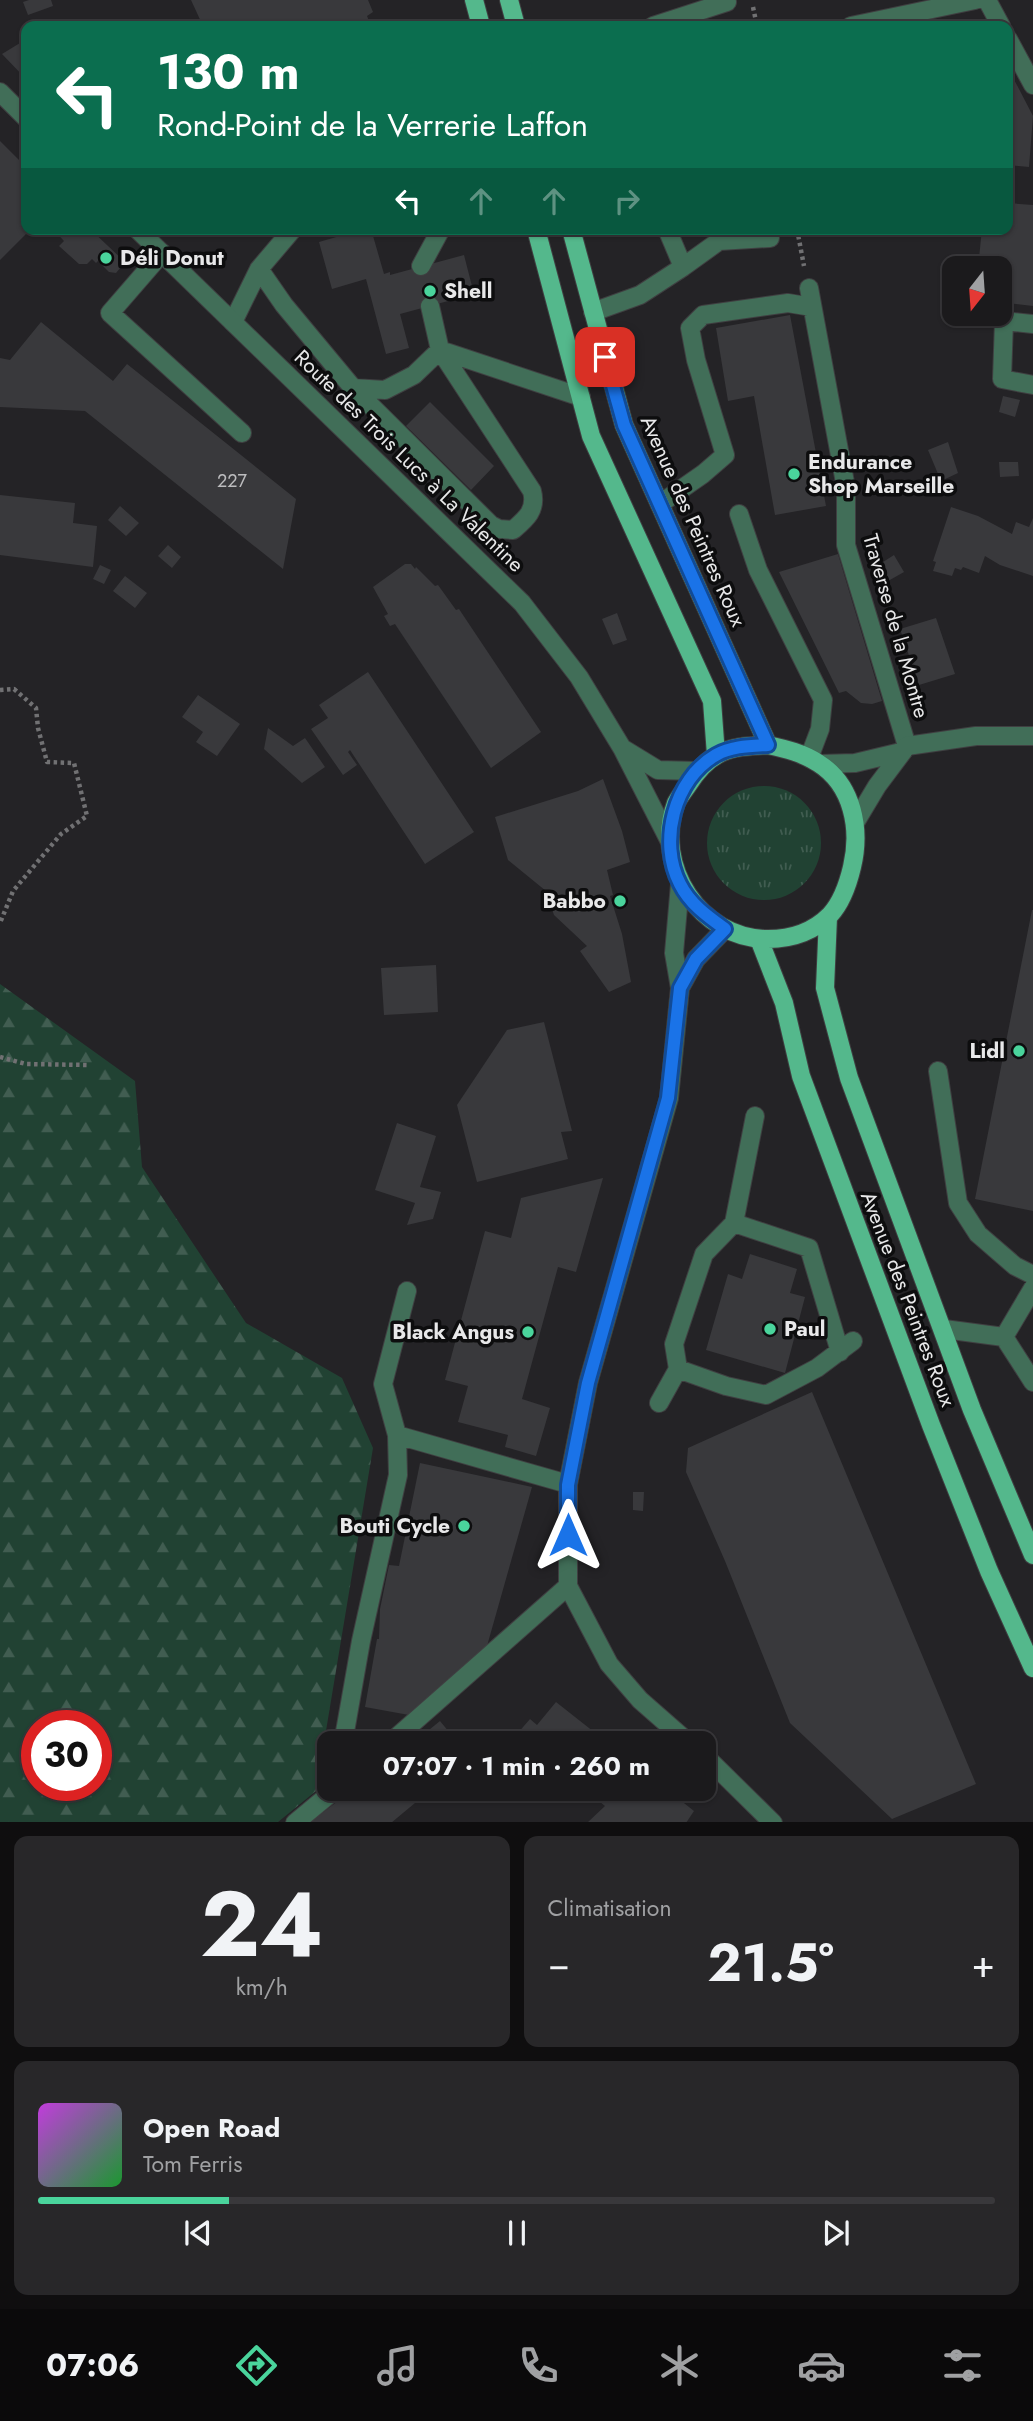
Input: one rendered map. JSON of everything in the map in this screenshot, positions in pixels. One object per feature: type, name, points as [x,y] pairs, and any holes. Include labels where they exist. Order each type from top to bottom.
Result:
[{"type":"main road","points":[[474,0],[480,21]]},
{"type":"main road","points":[[509,0],[515,21]]},
{"type":"main road","points":[[538,235],[591,436],[712,701],[716,755]]},
{"type":"main road","name":"Avenue des Peintres Roux","points":[[573,235],[624,425],[768,745]]},
{"type":"main road","points":[[768,745],[794,751],[814,761],[836,780],[849,799],[856,821],[856,849],[850,877],[838,905],[828,917],[806,933],[781,939],[759,939],[725,929],[699,910],[680,884],[672,863],[669,840],[676,803],[697,771],[716,755],[742,746],[768,745]]},
{"type":"main road","name":"Avenue des Peintres Roux","points":[[828,917],[825,988],[849,1078],[972,1410],[1033,1555]]},
{"type":"main road","name":"Avenue des Peintres Roux","points":[[759,939],[784,1003],[801,1076],[932,1426],[989,1571],[1033,1668]]},
{"type":"street","points":[[875,21],[975,0]]},
{"type":"street","points":[[987,0],[998,21]]},
{"type":"street","points":[[668,21],[727,2]]},
{"type":"street","points":[[1013,48],[1033,85]]},
{"type":"street","points":[[0,92],[21,113]]},
{"type":"street","name":"Route des Trois Lucs à La Valentine","points":[[143,235],[522,604],[579,677],[622,748],[669,840]]},
{"type":"street","points":[[233,322],[259,269],[288,235]]},
{"type":"street","points":[[421,266],[438,235]]},
{"type":"street","points":[[670,235],[683,267]]},
{"type":"street","points":[[593,312],[640,295],[719,241],[770,238]]},
{"type":"street","points":[[162,253],[110,313],[242,433]]},
{"type":"street","points":[[259,269],[284,305],[353,388],[491,525],[499,529],[513,530],[530,516],[534,500],[532,491],[440,350],[430,306]]},
{"type":"street","name":"Traverse de la Montre","points":[[808,288],[846,488],[846,545],[904,749]]},
{"type":"street","points":[[660,504],[725,455],[696,360],[690,328],[704,315],[789,303],[812,307]]},
{"type":"street","points":[[1033,324],[1004,321],[1002,379],[1033,385]]},
{"type":"street","points":[[353,388],[384,390],[414,375],[440,350]]},
{"type":"street","points":[[440,350],[581,397]]},
{"type":"street","points":[[739,514],[758,570],[823,700],[814,761],[855,763],[904,749],[976,736],[1033,736]]},
{"type":"street","name":"Route des Trois Lucs à La Valentine","points":[[622,748],[658,770],[697,771]]},
{"type":"street","points":[[856,821],[904,749]]},
{"type":"street","points":[[675,1731],[640,1700],[609,1664],[568,1586],[568,1485],[588,1383],[668,1098],[680,988],[674,953],[680,884]]},
{"type":"street","points":[[680,988],[696,959],[725,929]]},
{"type":"street","points":[[938,1071],[958,1203],[978,1234],[1015,1266],[1033,1275]]},
{"type":"street","points":[[659,1403],[678,1369],[674,1344],[704,1254],[734,1223],[755,1116]]},
{"type":"street","points":[[678,1369],[726,1386],[766,1395],[817,1368],[847,1346],[809,1248],[734,1223]]},
{"type":"street","points":[[1004,1337],[1033,1288]]},
{"type":"street","points":[[345,1731],[363,1629],[398,1475],[397,1435],[383,1384],[407,1291]]},
{"type":"street","points":[[944,1329],[1004,1337],[1033,1382]]},
{"type":"street","points":[[397,1435],[568,1485]]},
{"type":"street","points":[[404,1731],[568,1586]]},
{"type":"street","points":[[716,1767],[773,1822]]},
{"type":"street","points":[[295,1822],[321,1801]]},
{"type":"path","points":[[752,0],[756,21]]},
{"type":"path","points":[[798,235],[808,288]]},
{"type":"path","points":[[0,690],[14,689],[36,708],[47,762],[74,763],[87,816],[61,834],[13,891],[0,923]]},
{"type":"path","points":[[0,1057],[26,1063],[89,1066]]},
{"type":"green space","points":[[764,786],[786,791],[804,803],[816,821],[821,843],[816,865],[804,883],[786,895],[764,900],[742,895],[724,883],[712,865],[707,843],[712,821],[724,803],[742,791]]},
{"type":"green space","points":[[0,984],[135,1081],[142,1167],[246,1323],[342,1378],[373,1448],[326,1731],[317,1731],[316,1791],[278,1822],[0,1822]]},
{"type":"building","points":[[51,0],[53,6],[28,15],[23,2]]},
{"type":"building","points":[[191,0],[368,0],[373,12],[367,16],[369,21],[201,21]]},
{"type":"building","points":[[21,44],[21,74],[2,54]]},
{"type":"building","points":[[1013,78],[1033,116],[1029,167],[1013,165]]},
{"type":"building","points":[[0,141],[21,162],[21,235],[25,235],[0,260]]},
{"type":"building","points":[[1013,203],[1033,205],[1033,306],[1012,304],[1012,256],[979,256],[981,235],[1013,235]]},
{"type":"building","points":[[58,235],[96,235],[125,262],[116,273],[109,272],[92,259],[87,264],[79,264],[59,246],[64,241]]},
{"type":"building","points":[[343,235],[373,235],[384,274],[390,272],[390,275],[464,255],[474,294],[400,314],[409,348],[386,354],[366,279],[332,289],[319,242]]},
{"type":"building","points":[[790,315],[826,506],[775,515],[754,396],[728,401],[716,328]]},
{"type":"building","points":[[41,322],[113,381],[127,364],[296,499],[283,569],[85,411],[0,407],[0,358],[10,360]]},
{"type":"building","points":[[1003,396],[1020,400],[1015,417],[999,412]]},
{"type":"building","points":[[430,402],[494,466],[471,490],[406,426]]},
{"type":"building","points":[[948,442],[958,473],[941,481],[928,450]]},
{"type":"building","points":[[999,462],[1018,462],[1019,476],[1000,477]]},
{"type":"building","points":[[0,495],[75,503],[73,523],[97,526],[93,567],[0,555]]},
{"type":"building","points":[[120,506],[139,523],[126,536],[108,520]]},
{"type":"building","points":[[951,507],[978,516],[1012,534],[1016,522],[1029,527],[1033,518],[1033,576],[1000,565],[985,556],[979,573],[963,567],[961,570],[955,568],[952,576],[933,571],[936,562],[933,561]]},
{"type":"building","points":[[168,545],[181,557],[172,568],[158,556]]},
{"type":"building","points":[[838,554],[882,701],[872,704],[861,703],[846,691],[839,693],[779,572]]},
{"type":"building","points":[[894,555],[904,572],[881,585],[872,569]]},
{"type":"building","points":[[405,564],[411,564],[415,569],[416,567],[435,586],[438,585],[456,610],[459,609],[541,732],[491,768],[395,624],[390,626],[384,616],[388,614],[373,587]]},
{"type":"building","points":[[100,565],[111,570],[104,584],[93,579]]},
{"type":"building","points":[[125,576],[147,593],[135,608],[113,591]]},
{"type":"building","points":[[617,613],[627,640],[613,645],[602,619]]},
{"type":"building","points":[[936,618],[955,674],[919,685],[900,629]]},
{"type":"building","points":[[368,672],[474,832],[425,864],[350,750],[348,752],[357,765],[343,775],[311,729],[328,718],[319,705]]},
{"type":"building","points":[[198,695],[240,724],[217,756],[196,742],[203,732],[182,717]]},
{"type":"building","points":[[268,728],[293,746],[305,738],[325,767],[302,783],[264,749]]},
{"type":"building","points":[[603,779],[630,862],[607,870],[613,895],[610,896],[622,934],[631,982],[609,992],[580,951],[587,946],[554,915],[546,891],[508,860],[495,817],[578,791]]},
{"type":"building","name":"Lidl","points":[[1033,910],[1033,1211],[975,1199]]},
{"type":"building","points":[[436,965],[438,1012],[384,1015],[381,968]]},
{"type":"building","points":[[544,1022],[572,1131],[561,1132],[568,1159],[477,1182],[457,1105],[507,1030]]},
{"type":"building","points":[[397,1123],[436,1136],[420,1187],[441,1192],[433,1219],[407,1225],[415,1203],[375,1190]]},
{"type":"building","points":[[603,1178],[576,1272],[558,1267],[522,1399],[550,1408],[536,1456],[505,1447],[508,1435],[458,1422],[468,1386],[445,1380],[485,1231],[511,1238],[521,1198]]},
{"type":"building","points":[[750,1254],[797,1269],[790,1293],[805,1297],[785,1373],[706,1350],[728,1274],[742,1279]]},
{"type":"building","points":[[812,1392],[976,1784],[892,1819],[790,1723],[686,1472],[688,1448]]},
{"type":"building","name":"Bouti Cycle","points":[[420,1463],[532,1487],[487,1646],[409,1715],[365,1707],[379,1639],[380,1609],[389,1565],[399,1566]]},
{"type":"building","points":[[633,1492],[644,1492],[643,1511],[633,1510]]},
{"type":"building","points":[[556,1702],[593,1731],[520,1731],[530,1719],[537,1725]]},
{"type":"building","points":[[440,1721],[448,1731],[428,1731]]},
{"type":"building","points":[[338,1801],[417,1801],[392,1822],[310,1822]]},
{"type":"building","points":[[599,1801],[681,1801],[694,1811],[687,1822],[588,1822],[605,1806]]},
{"type":"place","name":"Déli Donut","points":[[106,258]]},
{"type":"place","name":"Shell","points":[[430,291]]},
{"type":"place","name":"Endurance Shop Marseille","points":[[794,474]]},
{"type":"place","name":"Babbo","points":[[620,901]]},
{"type":"place","name":"Lidl","points":[[1019,1051]]},
{"type":"place","name":"Paul","points":[[770,1329]]},
{"type":"place","name":"Black Angus","points":[[528,1332]]},
{"type":"place","name":"Bouti Cycle","points":[[464,1526]]},
{"type":"route","points":[[568,1535],[568,1485],[588,1383],[668,1098],[680,988],[696,959],[725,929],[699,910],[680,884],[672,863],[669,840],[676,803],[697,771],[716,755],[742,746],[768,745],[624,425],[605,357]]}]
